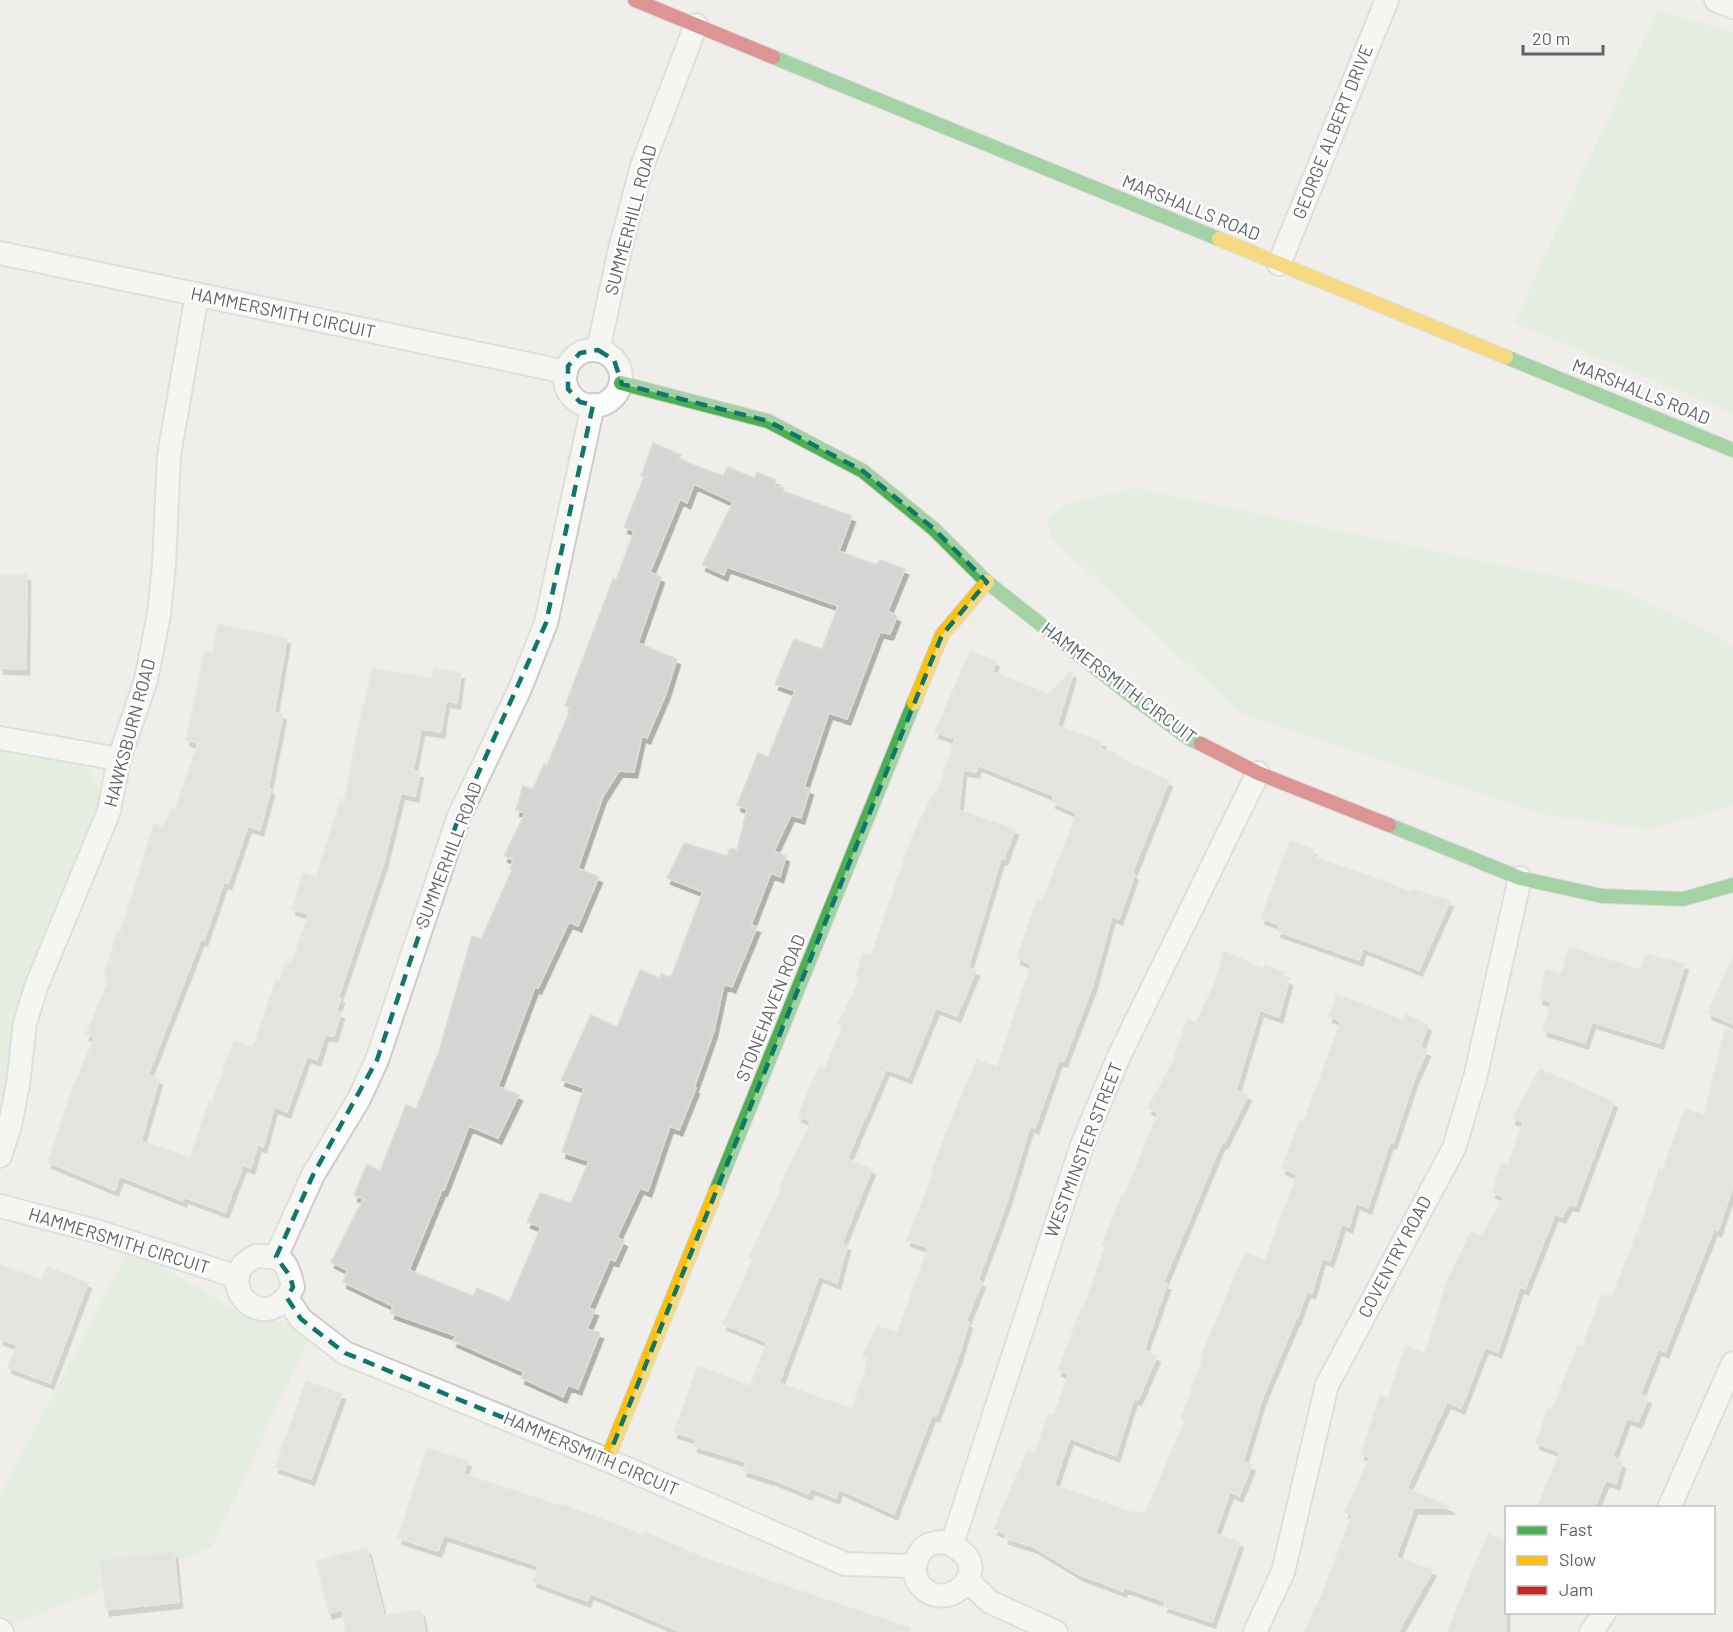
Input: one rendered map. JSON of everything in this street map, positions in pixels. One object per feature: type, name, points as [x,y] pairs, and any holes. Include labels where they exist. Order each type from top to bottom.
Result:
[{"type":"street","name":"MARSHALLS ROAD","points":[[635,0],[1733,450]]},
{"type":"street","name":"GEORGE ALBERT DRIVE","points":[[1279,264],[1387,0]]},
{"type":"street","points":[[1716,0],[1733,7]]},
{"type":"street","name":"SUMMERHILL ROAD","points":[[598,350],[620,249],[642,166],[696,25]]},
{"type":"street","name":"HAMMERSMITH CIRCUIT","points":[[0,253],[566,372]]},
{"type":"street","name":"HAWKSBURN ROAD","points":[[0,1156],[10,1125],[18,1083],[25,1023],[36,987],[109,811],[119,759],[147,680],[159,614],[164,565],[169,455],[196,295]]},
{"type":"street","points":[[598,350],[614,360],[620,371],[621,383],[612,398],[602,404],[593,405],[580,402],[571,394],[566,384],[566,372],[575,356],[586,351],[598,350]]},
{"type":"street","name":"HAMMERSMITH CIRCUIT","points":[[621,383],[768,421],[864,471],[934,529],[987,582],[1134,698],[1190,739],[1258,773],[1520,878],[1602,896],[1683,899],[1733,885]]},
{"type":"street","name":"SUMMERHILL ROAD","points":[[276,1257],[313,1175],[359,1098],[377,1060],[459,816],[519,691],[546,623],[593,405]]},
{"type":"street","name":"STONEHAVEN ROAD","points":[[608,1460],[942,635],[987,582]]},
{"type":"street","points":[[0,738],[119,759]]},
{"type":"street","name":"WESTMINSTER STREET","points":[[952,1544],[1082,1145],[1119,1056],[1258,773]]},
{"type":"street","name":"COVENTRY ROAD","points":[[1255,1632],[1283,1572],[1327,1385],[1454,1148],[1475,1078],[1520,878]]},
{"type":"street","name":"HAMMERSMITH CIRCUIT","points":[[0,1206],[96,1231],[238,1277]]},
{"type":"street","points":[[256,1256],[276,1257],[285,1264],[293,1287],[287,1298],[277,1307],[256,1308],[238,1291],[238,1277],[243,1265],[256,1256]]},
{"type":"street","name":"HAMMERSMITH CIRCUIT","points":[[287,1298],[301,1319],[345,1353],[608,1460],[845,1564],[914,1566]]},
{"type":"street","points":[[1670,1506],[1733,1363]]},
{"type":"street","points":[[941,1542],[952,1544],[967,1556],[971,1568],[962,1590],[944,1596],[927,1594],[916,1581],[914,1566],[919,1555],[928,1545],[941,1542]]},
{"type":"street","points":[[967,1580],[990,1602],[1056,1632]]},
{"type":"street","points":[[1591,1632],[1604,1614]]},
{"type":"highlighted area","points":[[598,350],[614,360],[622,384],[768,421],[863,471],[934,529],[987,582],[942,635],[607,1460],[345,1353],[301,1319],[287,1298],[293,1287],[290,1276],[276,1257],[313,1175],[377,1060],[459,816],[546,623],[593,405],[580,402],[568,389],[568,366],[580,353]]},
{"type":"green space","points":[[1657,11],[1733,32],[1733,413],[1514,323]]},
{"type":"green space","points":[[1136,488],[1625,591],[1724,640],[1733,648],[1733,806],[1649,829],[1545,815],[1242,714],[1052,539],[1046,520],[1066,504]]},
{"type":"green space","points":[[0,747],[84,764],[96,781],[101,803],[0,1124]]},
{"type":"green space","points":[[130,1248],[232,1308],[313,1330],[212,1547],[13,1624],[0,1619],[0,1496]]},
{"type":"building","points":[[653,443],[681,455],[679,459],[723,476],[728,467],[754,478],[757,472],[776,480],[774,485],[784,488],[783,491],[852,516],[839,551],[876,565],[880,560],[905,569],[888,611],[897,616],[890,634],[880,632],[847,719],[829,713],[804,787],[810,789],[801,818],[791,815],[774,851],[786,856],[780,877],[771,873],[751,925],[757,927],[732,987],[724,984],[714,1031],[694,1088],[696,1088],[679,1130],[670,1126],[648,1191],[640,1188],[617,1237],[624,1241],[615,1261],[610,1259],[589,1308],[595,1310],[587,1329],[600,1333],[578,1389],[568,1385],[563,1397],[521,1378],[524,1372],[453,1341],[456,1336],[391,1313],[393,1306],[343,1282],[347,1270],[331,1262],[363,1199],[354,1195],[367,1164],[380,1171],[406,1105],[416,1109],[439,1051],[472,936],[481,939],[512,870],[510,869],[513,860],[504,856],[525,813],[516,810],[523,786],[533,789],[544,764],[547,765],[571,708],[565,706],[613,579],[616,580],[634,531],[624,527],[644,477],[641,476]],"holes":[[[694,484],[733,502],[702,565],[724,575],[727,567],[838,606],[822,649],[794,639],[775,684],[795,691],[768,757],[758,753],[737,805],[747,809],[737,850],[730,848],[727,856],[684,843],[667,878],[703,892],[671,977],[661,974],[660,978],[640,970],[617,1027],[591,1015],[561,1080],[584,1088],[562,1152],[589,1161],[571,1203],[540,1193],[527,1222],[541,1227],[509,1302],[477,1288],[473,1296],[409,1270],[469,1126],[498,1138],[519,1095],[498,1086],[535,987],[538,988],[569,922],[578,926],[599,877],[578,868],[603,796],[619,771],[634,772],[642,736],[647,738],[666,694],[677,659],[638,643],[661,577],[650,572],[680,499],[687,503]]]},
{"type":"building","points":[[0,575],[27,575],[26,669],[0,668]]},
{"type":"building","points":[[218,624],[287,638],[274,712],[283,714],[268,788],[271,789],[260,830],[248,826],[228,884],[224,882],[204,940],[201,939],[148,1075],[159,1079],[141,1141],[190,1158],[209,1101],[212,1102],[234,1041],[253,1047],[276,980],[280,981],[286,961],[291,963],[309,914],[292,909],[303,873],[316,877],[341,799],[345,800],[356,737],[373,668],[432,679],[434,668],[461,673],[457,703],[446,701],[441,732],[421,729],[413,771],[420,772],[415,796],[401,793],[384,862],[338,998],[341,998],[336,1011],[341,1013],[334,1036],[325,1035],[317,1060],[307,1056],[287,1112],[274,1107],[263,1147],[258,1144],[251,1168],[243,1165],[225,1212],[184,1197],[183,1201],[120,1176],[115,1190],[48,1162],[73,1087],[95,1037],[86,1034],[110,977],[104,975],[118,930],[121,931],[154,824],[163,827],[171,808],[175,810],[198,743],[186,740],[205,651],[213,652]]},
{"type":"building","points":[[970,651],[996,661],[992,672],[1049,694],[1071,671],[1073,673],[1057,726],[1102,741],[1101,749],[1116,753],[1115,756],[1169,781],[1132,873],[1135,874],[1119,919],[1112,916],[1093,985],[1064,1061],[1059,1060],[1035,1128],[1030,1126],[1007,1202],[978,1280],[982,1282],[966,1321],[969,1322],[959,1355],[936,1416],[932,1415],[894,1514],[839,1489],[836,1498],[811,1488],[808,1494],[770,1478],[743,1470],[746,1462],[694,1446],[696,1439],[674,1432],[698,1366],[750,1386],[767,1342],[723,1324],[753,1259],[749,1258],[781,1189],[779,1188],[811,1121],[798,1116],[819,1066],[825,1068],[843,1026],[838,1024],[861,978],[856,976],[863,953],[871,956],[912,837],[934,792],[937,794],[955,739],[935,732]],"holes":[[[978,765],[1054,796],[1052,802],[1077,813],[1042,901],[1037,899],[1017,958],[1031,964],[997,1067],[977,1060],[952,1118],[931,1173],[934,1173],[907,1240],[928,1248],[897,1333],[877,1326],[863,1356],[869,1359],[852,1409],[779,1383],[819,1276],[837,1283],[847,1245],[842,1243],[872,1169],[847,1159],[886,1069],[908,1077],[936,1008],[957,1016],[976,970],[968,968],[1001,858],[1004,859],[1015,829],[959,810],[963,770],[976,772]]]},
{"type":"building","points":[[1290,841],[1313,849],[1314,856],[1344,868],[1411,892],[1412,889],[1450,901],[1419,970],[1363,948],[1359,960],[1277,931],[1280,925],[1261,918]]},
{"type":"building","points":[[1569,947],[1641,970],[1646,954],[1685,964],[1660,1043],[1592,1022],[1585,1043],[1543,1030],[1551,1002],[1539,998],[1546,970],[1561,974]]},
{"type":"building","points":[[1224,951],[1263,969],[1265,965],[1286,973],[1283,976],[1289,980],[1279,1017],[1260,1010],[1236,1090],[1248,1095],[1224,1143],[1222,1142],[1163,1283],[1167,1284],[1144,1350],[1157,1356],[1138,1400],[1134,1398],[1116,1456],[1070,1438],[1054,1485],[1137,1514],[1138,1511],[1145,1514],[1185,1420],[1181,1419],[1204,1355],[1202,1354],[1245,1253],[1265,1260],[1297,1175],[1282,1168],[1300,1120],[1304,1121],[1341,1021],[1329,1016],[1337,994],[1403,1020],[1405,1014],[1428,1025],[1420,1047],[1427,1051],[1415,1077],[1393,1143],[1390,1142],[1368,1208],[1356,1203],[1349,1227],[1342,1224],[1330,1261],[1322,1258],[1312,1293],[1307,1291],[1262,1399],[1243,1462],[1252,1465],[1239,1496],[1230,1492],[1215,1534],[1240,1542],[1212,1622],[1164,1606],[1166,1602],[1124,1587],[1123,1591],[1080,1575],[1034,1547],[1005,1538],[1006,1533],[994,1529],[1027,1451],[1035,1455],[1048,1414],[1054,1415],[1069,1374],[1058,1370],[1081,1309],[1083,1310],[1105,1246],[1102,1245],[1158,1113],[1148,1108],[1173,1061],[1187,1019],[1196,1023],[1215,982]]},
{"type":"building","points":[[1733,955],[1733,1024],[1708,1013]]},
{"type":"building","points":[[1725,1030],[1733,1031],[1733,1186],[1718,1231],[1714,1229],[1665,1352],[1658,1349],[1640,1395],[1648,1398],[1638,1422],[1627,1418],[1613,1456],[1622,1463],[1616,1484],[1606,1480],[1595,1506],[1538,1506],[1560,1452],[1536,1443],[1548,1408],[1552,1409],[1578,1345],[1582,1347],[1602,1295],[1611,1298],[1638,1234],[1659,1170],[1662,1171],[1685,1109],[1704,1115]]},
{"type":"building","points":[[1540,1069],[1614,1102],[1575,1206],[1569,1204],[1562,1217],[1555,1214],[1525,1289],[1520,1287],[1498,1352],[1485,1347],[1461,1408],[1447,1402],[1407,1488],[1452,1508],[1414,1508],[1396,1557],[1433,1570],[1398,1632],[1305,1632],[1315,1606],[1317,1607],[1352,1515],[1345,1512],[1370,1457],[1361,1454],[1380,1395],[1388,1398],[1406,1345],[1425,1353],[1447,1281],[1471,1232],[1482,1236],[1504,1197],[1492,1192],[1502,1163],[1508,1165],[1523,1122],[1512,1118]]},
{"type":"building","points":[[0,1265],[42,1280],[47,1267],[88,1283],[50,1383],[8,1367],[17,1345],[0,1339]]},
{"type":"building","points":[[306,1381],[342,1394],[311,1479],[275,1467]]},
{"type":"building","points":[[427,1448],[468,1461],[463,1474],[561,1506],[562,1504],[644,1535],[645,1532],[709,1560],[910,1628],[910,1632],[681,1632],[590,1593],[587,1601],[533,1581],[539,1566],[444,1535],[438,1551],[398,1538]]},
{"type":"building","points":[[1488,1534],[1505,1542],[1506,1632],[1447,1632]]},
{"type":"building","points":[[367,1548],[384,1616],[421,1610],[425,1632],[346,1632],[342,1609],[329,1613],[316,1561]]},
{"type":"building","points":[[174,1552],[179,1602],[106,1610],[100,1561]]},
{"type":"traffic: fast","points":[[773,57],[1219,239]]},
{"type":"traffic: fast","points":[[1506,357],[1733,450]]},
{"type":"traffic: fast","points":[[621,383],[768,421],[863,471],[934,529],[987,582],[1134,698],[1190,739],[1201,744]]},
{"type":"traffic: fast","points":[[716,1191],[914,703]]},
{"type":"traffic: fast","points":[[1389,825],[1520,878],[1602,896],[1683,899],[1733,885]]},
{"type":"traffic: slow","points":[[1219,239],[1506,357]]},
{"type":"traffic: slow","points":[[914,703],[942,635],[987,582]]},
{"type":"traffic: slow","points":[[607,1460],[716,1191]]},
{"type":"traffic: jam","points":[[635,0],[773,57]]},
{"type":"traffic: jam","points":[[1201,744],[1258,773],[1389,825]]}]
